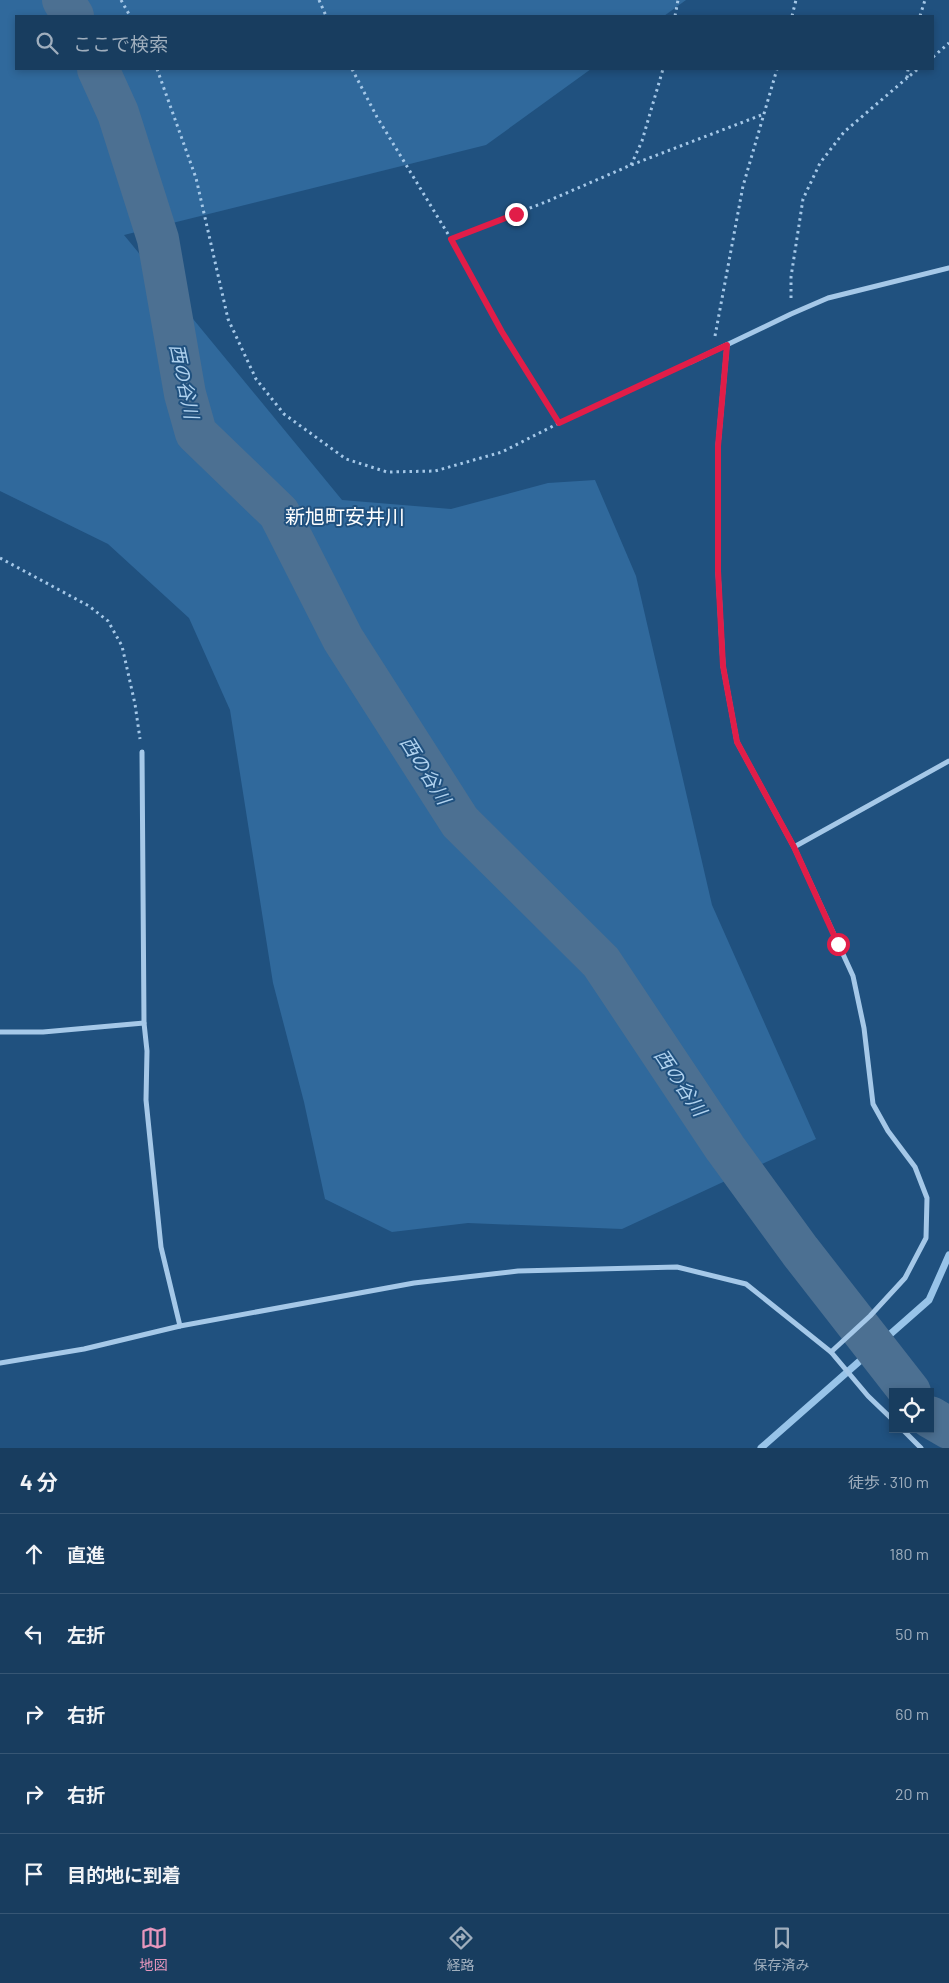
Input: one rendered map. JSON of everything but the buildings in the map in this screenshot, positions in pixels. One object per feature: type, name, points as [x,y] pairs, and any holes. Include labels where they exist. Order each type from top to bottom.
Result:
[{"type":"street","points":[[691,362],[828,298],[949,268]]},
{"type":"street","points":[[727,345],[718,446],[718,571],[723,666],[737,742],[794,847],[853,976],[864,1028],[873,1104],[888,1131],[915,1168],[927,1198],[926,1238],[904,1278],[870,1316],[831,1352]]},
{"type":"street","points":[[142,752],[144,1023],[147,1051],[146,1100],[161,1247],[180,1326]]},
{"type":"street","points":[[794,847],[949,761]]},
{"type":"street","points":[[0,1032],[43,1032],[144,1023]]},
{"type":"street","points":[[0,1363],[93,1347],[180,1326],[414,1283],[518,1271],[677,1267],[746,1284],[831,1352],[868,1396],[889,1416]]},
{"type":"street","points":[[906,1433],[920,1448]]},
{"type":"path","points":[[121,0],[129,15]]},
{"type":"path","points":[[319,0],[326,15]]},
{"type":"path","points":[[675,15],[678,0]]},
{"type":"path","points":[[792,15],[796,0]]},
{"type":"path","points":[[920,15],[925,0]]},
{"type":"path","points":[[934,56],[949,43]]},
{"type":"path","points":[[157,70],[196,178],[228,319],[256,379],[284,414],[346,459],[387,472],[435,471],[454,466],[502,452],[559,423],[691,362]]},
{"type":"path","points":[[353,70],[377,118],[451,239],[502,332],[559,423]]},
{"type":"path","points":[[631,165],[642,140],[663,70]]},
{"type":"path","points":[[711,352],[743,186],[777,70]]},
{"type":"path","points":[[907,78],[908,70]]},
{"type":"path","points":[[791,314],[791,277],[803,199],[820,162],[844,132],[917,70]]},
{"type":"path","points":[[451,239],[548,201],[631,165],[764,114]]},
{"type":"path","points":[[0,558],[89,606],[108,621],[122,646],[135,704],[142,752]]},
{"type":"shaded area","points":[[0,0],[686,0],[665,15],[15,15],[15,70],[590,70],[486,145],[124,235],[342,500],[451,509],[548,483],[595,480],[636,576],[712,905],[816,1139],[622,1229],[468,1223],[392,1232],[325,1199],[304,1102],[273,983],[230,710],[189,618],[108,544],[0,491]]},
{"type":"waterway","name":"西の谷川","points":[[63,0],[72,15]]},
{"type":"waterway","name":"西の谷川","points":[[98,70],[118,113],[158,239],[185,394],[196,433],[279,513],[343,639],[460,822],[601,962],[725,1148],[800,1251],[907,1388]]},
{"type":"waterway","points":[[761,1448],[929,1300],[949,1255]]},
{"type":"waterway","name":"西の谷川","points":[[934,1419],[949,1428]]},
{"type":"district","name":"新旭町安井川","points":[[345,516]]},
{"type":"route","points":[[516,214],[451,239],[502,332],[559,423],[727,345],[718,446],[718,571],[723,666],[737,742],[794,847],[838,944]]}]
